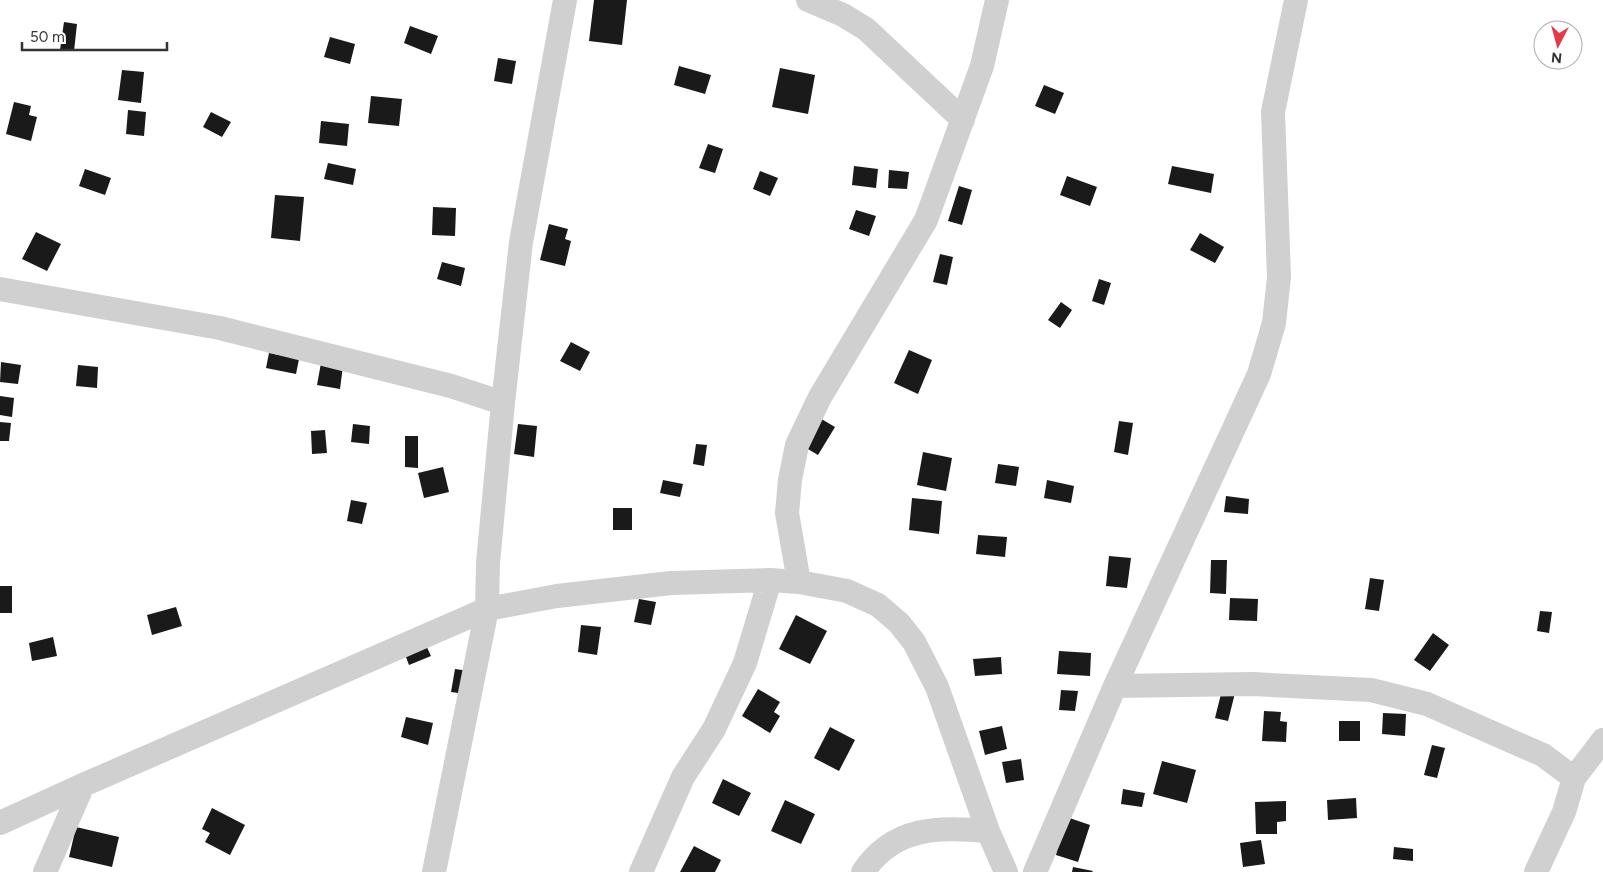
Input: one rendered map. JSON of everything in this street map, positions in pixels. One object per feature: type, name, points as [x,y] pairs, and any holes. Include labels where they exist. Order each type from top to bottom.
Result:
[{"type":"street","points":[[434,872],[487,609],[488,563],[521,242],[565,0]]},
{"type":"street","points":[[808,0],[843,15],[866,29],[963,120]]},
{"type":"street","points":[[799,582],[787,513],[790,480],[797,445],[820,396],[926,220],[982,66],[997,0]]},
{"type":"street","points":[[1035,872],[1115,686],[1259,374],[1274,323],[1279,277],[1273,112],[1290,19],[1296,0]]},
{"type":"street","points":[[0,289],[220,328],[451,386],[503,403]]},
{"type":"street","points":[[641,872],[683,778],[714,729],[745,663],[770,580]]},
{"type":"street","points":[[0,823],[487,609],[557,596],[671,583],[770,580],[799,582],[847,591],[878,605],[900,623],[914,642],[937,687],[988,831],[1006,872]]},
{"type":"street","points":[[1115,686],[1252,684],[1371,690],[1436,708],[1543,755],[1574,778]]},
{"type":"street","points":[[1536,872],[1564,812],[1574,778],[1603,740]]},
{"type":"street","points":[[44,872],[83,785]]},
{"type":"street","points":[[863,872],[885,846],[908,834],[954,828],[988,831]]},
{"type":"building","points":[[594,0],[627,0],[622,45],[589,41]]},
{"type":"building","points":[[64,22],[77,24],[74,51],[60,50]]},
{"type":"building","points":[[410,26],[438,36],[431,54],[404,43]]},
{"type":"building","points":[[330,37],[355,44],[350,64],[324,57]]},
{"type":"building","points":[[498,58],[516,61],[512,84],[494,81]]},
{"type":"building","points":[[679,66],[711,75],[705,94],[674,85]]},
{"type":"building","points":[[780,68],[815,75],[808,114],[772,107]]},
{"type":"building","points":[[122,70],[144,72],[141,103],[118,100]]},
{"type":"building","points":[[1044,85],[1064,93],[1055,114],[1035,106]]},
{"type":"building","points":[[371,96],[402,99],[399,126],[368,123]]},
{"type":"building","points":[[14,102],[31,106],[29,115],[37,117],[31,141],[6,134]]},
{"type":"building","points":[[128,110],[146,112],[144,136],[126,134]]},
{"type":"building","points":[[211,112],[231,122],[222,137],[203,127]]},
{"type":"building","points":[[321,121],[349,124],[347,146],[319,143]]},
{"type":"building","points":[[708,144],[723,149],[715,173],[699,168]]},
{"type":"building","points":[[328,163],[356,169],[353,185],[324,179]]},
{"type":"building","points":[[854,166],[878,169],[876,188],[852,185]]},
{"type":"building","points":[[1172,166],[1214,174],[1211,193],[1168,184]]},
{"type":"building","points":[[85,169],[111,178],[105,195],[79,186]]},
{"type":"building","points":[[889,170],[909,172],[907,189],[888,188]]},
{"type":"building","points":[[760,171],[778,178],[770,196],[753,189]]},
{"type":"building","points":[[1067,176],[1097,187],[1090,206],[1060,195]]},
{"type":"building","points":[[959,186],[972,190],[962,225],[948,221]]},
{"type":"building","points":[[275,195],[304,197],[300,241],[271,238]]},
{"type":"building","points":[[433,207],[456,208],[455,236],[432,235]]},
{"type":"building","points":[[856,210],[876,216],[869,236],[849,229]]},
{"type":"building","points":[[549,224],[568,229],[565,239],[571,241],[565,266],[540,260]]},
{"type":"building","points":[[36,232],[61,244],[47,271],[22,259]]},
{"type":"building","points":[[1200,233],[1224,247],[1215,263],[1190,250]]},
{"type":"building","points":[[940,254],[953,257],[947,285],[933,282]]},
{"type":"building","points":[[442,262],[465,268],[461,286],[437,279]]},
{"type":"building","points":[[1099,279],[1111,283],[1104,305],[1092,301]]},
{"type":"building","points":[[1061,302],[1072,310],[1060,328],[1048,320]]},
{"type":"building","points":[[571,342],[590,352],[580,371],[560,361]]},
{"type":"building","points":[[909,350],[932,360],[918,394],[894,383]]},
{"type":"building","points":[[269,353],[299,359],[296,374],[266,368]]},
{"type":"building","points":[[1,362],[21,365],[18,384],[0,382]]},
{"type":"building","points":[[321,363],[343,366],[340,389],[317,385]]},
{"type":"building","points":[[78,365],[98,367],[97,388],[76,386]]},
{"type":"building","points":[[0,396],[14,398],[12,417],[0,415]]},
{"type":"building","points":[[818,417],[835,427],[818,455],[801,445]]},
{"type":"building","points":[[1119,421],[1133,423],[1128,455],[1114,452]]},
{"type":"building","points":[[0,422],[11,423],[9,441],[0,441]]},
{"type":"building","points":[[353,424],[370,426],[369,444],[351,442]]},
{"type":"building","points":[[518,424],[537,426],[534,457],[514,454]]},
{"type":"building","points":[[325,430],[327,453],[312,454],[311,431]]},
{"type":"building","points":[[405,436],[418,436],[418,468],[405,467]]},
{"type":"building","points":[[696,444],[707,445],[704,466],[693,464]]},
{"type":"building","points":[[923,452],[952,458],[946,491],[917,485]]},
{"type":"building","points":[[998,464],[1019,467],[1016,486],[995,483]]},
{"type":"building","points":[[443,467],[449,492],[424,498],[418,473]]},
{"type":"building","points":[[663,480],[683,484],[680,497],[660,493]]},
{"type":"building","points":[[1047,480],[1074,486],[1071,503],[1044,498]]},
{"type":"building","points":[[1226,496],[1249,499],[1248,514],[1224,512]]},
{"type":"building","points":[[912,498],[942,501],[939,534],[909,530]]},
{"type":"building","points":[[351,500],[367,503],[362,524],[347,521]]},
{"type":"building","points":[[613,508],[632,508],[632,530],[613,530]]},
{"type":"building","points":[[978,535],[1007,537],[1005,557],[976,554]]},
{"type":"building","points":[[1109,556],[1131,558],[1127,588],[1106,586]]},
{"type":"building","points":[[1211,560],[1227,560],[1226,594],[1210,593]]},
{"type":"building","points":[[1370,578],[1384,580],[1379,611],[1365,609]]},
{"type":"building","points":[[0,586],[12,586],[12,613],[0,613]]},
{"type":"building","points":[[1230,598],[1258,599],[1257,621],[1229,620]]},
{"type":"building","points":[[639,599],[656,602],[651,625],[634,622]]},
{"type":"building","points":[[176,607],[182,626],[152,635],[147,615]]},
{"type":"building","points":[[1540,611],[1552,612],[1549,633],[1537,631]]},
{"type":"building","points":[[796,615],[827,631],[810,664],[779,649]]},
{"type":"building","points":[[581,625],[601,627],[597,655],[578,652]]},
{"type":"building","points":[[1433,633],[1449,645],[1430,671],[1414,660]]},
{"type":"building","points":[[53,637],[57,656],[32,661],[29,643]]},
{"type":"building","points":[[425,643],[431,656],[409,665],[404,652]]},
{"type":"building","points":[[1059,651],[1091,653],[1090,676],[1057,674]]},
{"type":"building","points":[[1001,657],[1002,674],[975,676],[973,659]]},
{"type":"building","points":[[455,669],[469,671],[466,694],[451,692]]},
{"type":"building","points":[[758,689],[780,702],[774,712],[780,716],[770,733],[742,716]]},
{"type":"building","points":[[1061,690],[1078,691],[1075,711],[1059,710]]},
{"type":"building","points":[[1222,690],[1235,693],[1228,721],[1215,718]]},
{"type":"building","points":[[1264,711],[1281,712],[1280,721],[1287,722],[1286,742],[1262,741]]},
{"type":"building","points":[[1383,713],[1406,714],[1405,736],[1382,734]]},
{"type":"building","points":[[406,717],[433,723],[428,745],[401,737]]},
{"type":"building","points":[[1339,721],[1360,721],[1360,741],[1339,741]]},
{"type":"building","points":[[1002,726],[1007,749],[985,755],[979,731]]},
{"type":"building","points":[[830,727],[855,740],[839,771],[814,758]]},
{"type":"building","points":[[1432,745],[1445,748],[1437,778],[1424,775]]},
{"type":"building","points":[[1021,759],[1024,780],[1006,783],[1002,762]]},
{"type":"building","points":[[1162,761],[1196,770],[1187,803],[1153,794]]},
{"type":"building","points":[[723,779],[751,793],[739,816],[712,803]]},
{"type":"building","points":[[1123,789],[1145,793],[1142,807],[1121,804]]},
{"type":"building","points":[[1356,798],[1357,818],[1328,820],[1327,800]]},
{"type":"building","points":[[785,800],[815,814],[801,844],[771,831]]},
{"type":"building","points":[[1286,801],[1286,821],[1277,822],[1277,834],[1256,834],[1255,802]]},
{"type":"building","points":[[212,808],[245,825],[230,855],[205,842],[210,833],[202,829]]},
{"type":"building","points":[[1052,812],[1090,825],[1078,862],[1056,855],[1058,846]]},
{"type":"building","points":[[76,827],[119,837],[112,867],[69,857]]},
{"type":"building","points":[[1261,840],[1265,864],[1243,867],[1240,843]]},
{"type":"building","points":[[694,846],[721,860],[715,872],[680,872]]},
{"type":"building","points":[[1394,847],[1413,849],[1413,861],[1393,859]]},
{"type":"building","points":[[1073,867],[1093,871],[1072,872]]}]
